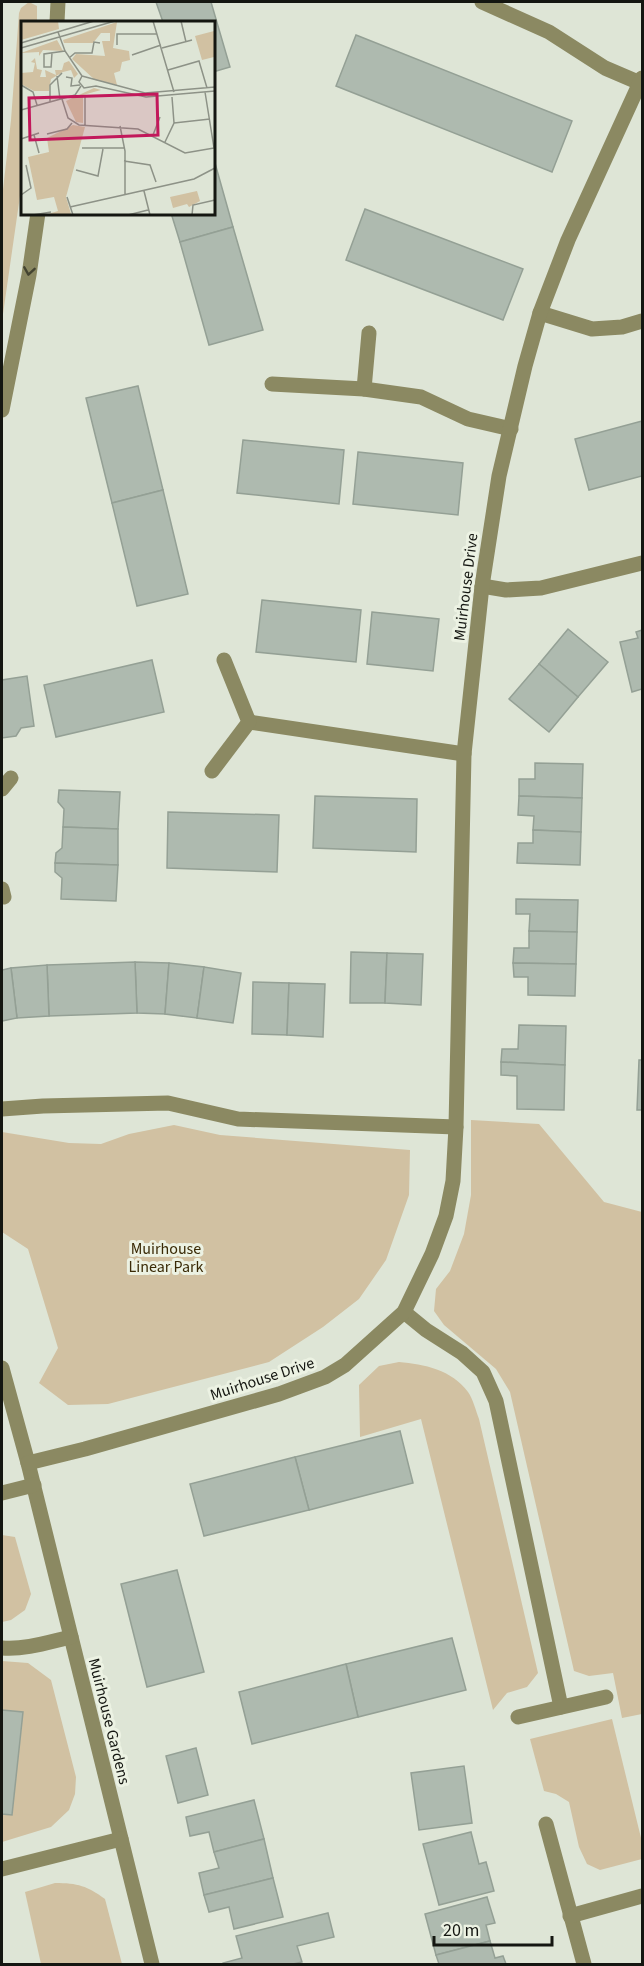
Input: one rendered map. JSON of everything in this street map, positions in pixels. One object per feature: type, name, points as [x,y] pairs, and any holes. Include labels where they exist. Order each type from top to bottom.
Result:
[{"type":"street","points":[[57,21],[58,2]]},
{"type":"street","points":[[482,2],[549,32],[605,68],[641,80]]},
{"type":"street","name":"Muirhouse Drive","points":[[28,1463],[279,1394],[325,1377],[345,1365],[404,1312],[432,1254],[446,1216],[453,1180],[464,754],[482,586],[499,476],[540,313],[568,240],[641,80]]},
{"type":"street","points":[[2,410],[29,275],[38,214]]},
{"type":"street","points":[[540,313],[592,329],[622,327],[642,321]]},
{"type":"street","points":[[364,389],[369,333]]},
{"type":"street","points":[[272,384],[364,389],[420,397],[468,418],[511,429]]},
{"type":"street","points":[[482,586],[506,590],[541,588],[642,563]]},
{"type":"street","points":[[224,660],[249,722]]},
{"type":"street","points":[[249,722],[464,754]]},
{"type":"street","points":[[212,771],[249,722]]},
{"type":"street","points":[[2,1109],[168,1103],[238,1119],[456,1127]]},
{"type":"street","points":[[404,1312],[426,1330],[462,1353],[483,1372],[496,1401],[561,1707]]},
{"type":"street","name":"Muirhouse Gardens","points":[[2,1368],[34,1485],[152,1965]]},
{"type":"street","points":[[2,1493],[34,1485]]},
{"type":"street","points":[[2,1648],[29,1647],[71,1637]]},
{"type":"street","points":[[518,1717],[606,1697]]},
{"type":"street","points":[[546,1824],[584,1965]]},
{"type":"street","points":[[2,1869],[121,1839]]},
{"type":"street","points":[[570,1916],[642,1896]]},
{"type":"green space","points":[[29,2],[37,6],[37,21],[21,21],[21,189],[2,321],[2,198],[21,8]]},
{"type":"green space","points":[[471,1120],[539,1124],[604,1202],[642,1212],[642,1714],[622,1718],[613,1673],[589,1676],[574,1671],[510,1392],[496,1369],[444,1325],[434,1311],[436,1289],[450,1271],[464,1234],[471,1195]]},
{"type":"green space","name":"Muirhouse Linear Park","points":[[174,1125],[220,1135],[410,1150],[409,1195],[386,1260],[359,1299],[323,1327],[269,1362],[108,1404],[68,1405],[39,1383],[58,1348],[28,1249],[2,1232],[2,1132],[69,1143],[101,1144],[129,1134]]},
{"type":"green space","points":[[399,1362],[418,1364],[454,1378],[470,1395],[479,1419],[538,1673],[527,1687],[507,1693],[493,1710],[421,1419],[360,1437],[359,1385],[379,1366]]},
{"type":"green space","points":[[2,1535],[15,1537],[31,1594],[25,1610],[11,1620],[2,1622]]},
{"type":"green space","points":[[2,1661],[28,1663],[51,1680],[76,1777],[75,1794],[69,1810],[51,1827],[2,1842],[2,1814],[12,1815],[23,1712],[2,1710]]},
{"type":"green space","points":[[612,1719],[642,1842],[642,1859],[600,1870],[587,1864],[579,1847],[569,1802],[556,1794],[544,1791],[530,1739]]},
{"type":"green space","points":[[55,1883],[82,1886],[105,1899],[122,1964],[41,1964],[25,1892]]},
{"type":"building","points":[[156,2],[211,2],[230,67],[214,72],[214,21],[163,21]]},
{"type":"building","points":[[356,35],[572,121],[552,172],[336,86]]},
{"type":"building","points":[[214,160],[233,227],[180,242],[171,214],[214,214]]},
{"type":"building","points":[[365,209],[523,269],[503,320],[346,260]]},
{"type":"building","points":[[233,227],[263,330],[209,345],[180,242]]},
{"type":"building","points":[[138,386],[163,490],[112,503],[86,398]]},
{"type":"building","points":[[642,421],[642,476],[589,490],[575,439]]},
{"type":"building","points":[[243,440],[344,450],[339,504],[237,493]]},
{"type":"building","points":[[358,452],[463,463],[458,515],[353,504]]},
{"type":"building","points":[[163,490],[188,594],[137,606],[112,503]]},
{"type":"building","points":[[262,600],[361,610],[356,662],[256,652]]},
{"type":"building","points":[[372,612],[439,619],[433,671],[367,664]]},
{"type":"building","points":[[568,629],[608,662],[578,697],[539,664]]},
{"type":"building","points":[[642,630],[642,689],[632,692],[620,642],[638,638],[636,632]]},
{"type":"building","points":[[152,660],[164,712],[56,737],[44,685]]},
{"type":"building","points":[[539,664],[578,697],[549,732],[509,699]]},
{"type":"building","points":[[27,676],[34,726],[21,728],[16,736],[2,738],[2,680]]},
{"type":"building","points":[[535,763],[583,764],[582,798],[519,796],[519,779],[535,779]]},
{"type":"building","points":[[59,790],[120,792],[118,829],[63,827],[64,809],[58,802]]},
{"type":"building","points":[[315,796],[417,799],[416,852],[313,848]]},
{"type":"building","points":[[519,796],[582,798],[581,832],[533,830],[534,816],[518,815]]},
{"type":"building","points":[[168,812],[279,815],[277,872],[167,868]]},
{"type":"building","points":[[63,827],[118,829],[118,865],[55,863],[56,853],[62,848]]},
{"type":"building","points":[[533,830],[581,832],[580,865],[517,863],[518,843],[533,843]]},
{"type":"building","points":[[55,863],[118,865],[116,901],[61,899],[62,878],[55,872]]},
{"type":"building","points":[[516,899],[578,900],[577,932],[529,931],[530,914],[516,914]]},
{"type":"building","points":[[529,931],[577,932],[576,964],[513,963],[514,948],[529,948]]},
{"type":"building","points":[[351,952],[387,953],[385,1003],[350,1003]]},
{"type":"building","points":[[387,953],[423,954],[421,1005],[385,1003]]},
{"type":"building","points":[[135,962],[169,963],[165,1014],[137,1013]]},
{"type":"building","points":[[135,962],[137,1013],[49,1016],[47,965]]},
{"type":"building","points":[[169,963],[204,967],[197,1018],[165,1014]]},
{"type":"building","points":[[513,963],[576,964],[575,996],[528,995],[528,977],[514,977]]},
{"type":"building","points":[[47,965],[49,1016],[17,1018],[11,968]]},
{"type":"building","points":[[204,967],[241,973],[233,1023],[197,1018]]},
{"type":"building","points":[[11,968],[17,1018],[2,1021],[2,970]]},
{"type":"building","points":[[253,982],[289,983],[287,1035],[252,1034]]},
{"type":"building","points":[[289,983],[325,984],[323,1037],[287,1035]]},
{"type":"building","points":[[519,1025],[566,1026],[565,1065],[501,1062],[502,1049],[518,1049]]},
{"type":"building","points":[[639,1060],[642,1060],[642,1110],[637,1110]]},
{"type":"building","points":[[501,1062],[565,1065],[564,1110],[517,1109],[517,1076],[501,1075]]},
{"type":"building","points":[[400,1431],[413,1483],[309,1510],[295,1457]]},
{"type":"building","points":[[295,1457],[309,1510],[204,1536],[190,1484]]},
{"type":"building","points":[[177,1570],[204,1672],[147,1687],[121,1584]]},
{"type":"building","points":[[452,1638],[466,1690],[358,1717],[346,1664]]},
{"type":"building","points":[[346,1664],[358,1717],[252,1744],[239,1692]]},
{"type":"building","points":[[2,1710],[23,1712],[12,1815],[2,1814]]},
{"type":"building","points":[[196,1748],[208,1795],[178,1803],[166,1756]]},
{"type":"building","points":[[464,1766],[472,1823],[419,1830],[411,1773]]},
{"type":"building","points":[[254,1800],[264,1839],[214,1852],[209,1832],[190,1836],[186,1817]]},
{"type":"building","points":[[471,1832],[479,1864],[486,1862],[494,1891],[439,1905],[423,1844]]},
{"type":"building","points":[[264,1839],[273,1878],[204,1895],[199,1873],[219,1868],[214,1852]]},
{"type":"building","points":[[273,1878],[283,1917],[234,1929],[229,1907],[209,1912],[204,1895]]},
{"type":"building","points":[[487,1897],[495,1923],[486,1925],[490,1941],[436,1955],[425,1914]]},
{"type":"building","points":[[328,1913],[334,1937],[297,1946],[302,1962],[223,1964],[242,1958],[236,1936]]},
{"type":"building","points":[[490,1941],[495,1958],[503,1956],[506,1964],[439,1964],[436,1955]]}]
